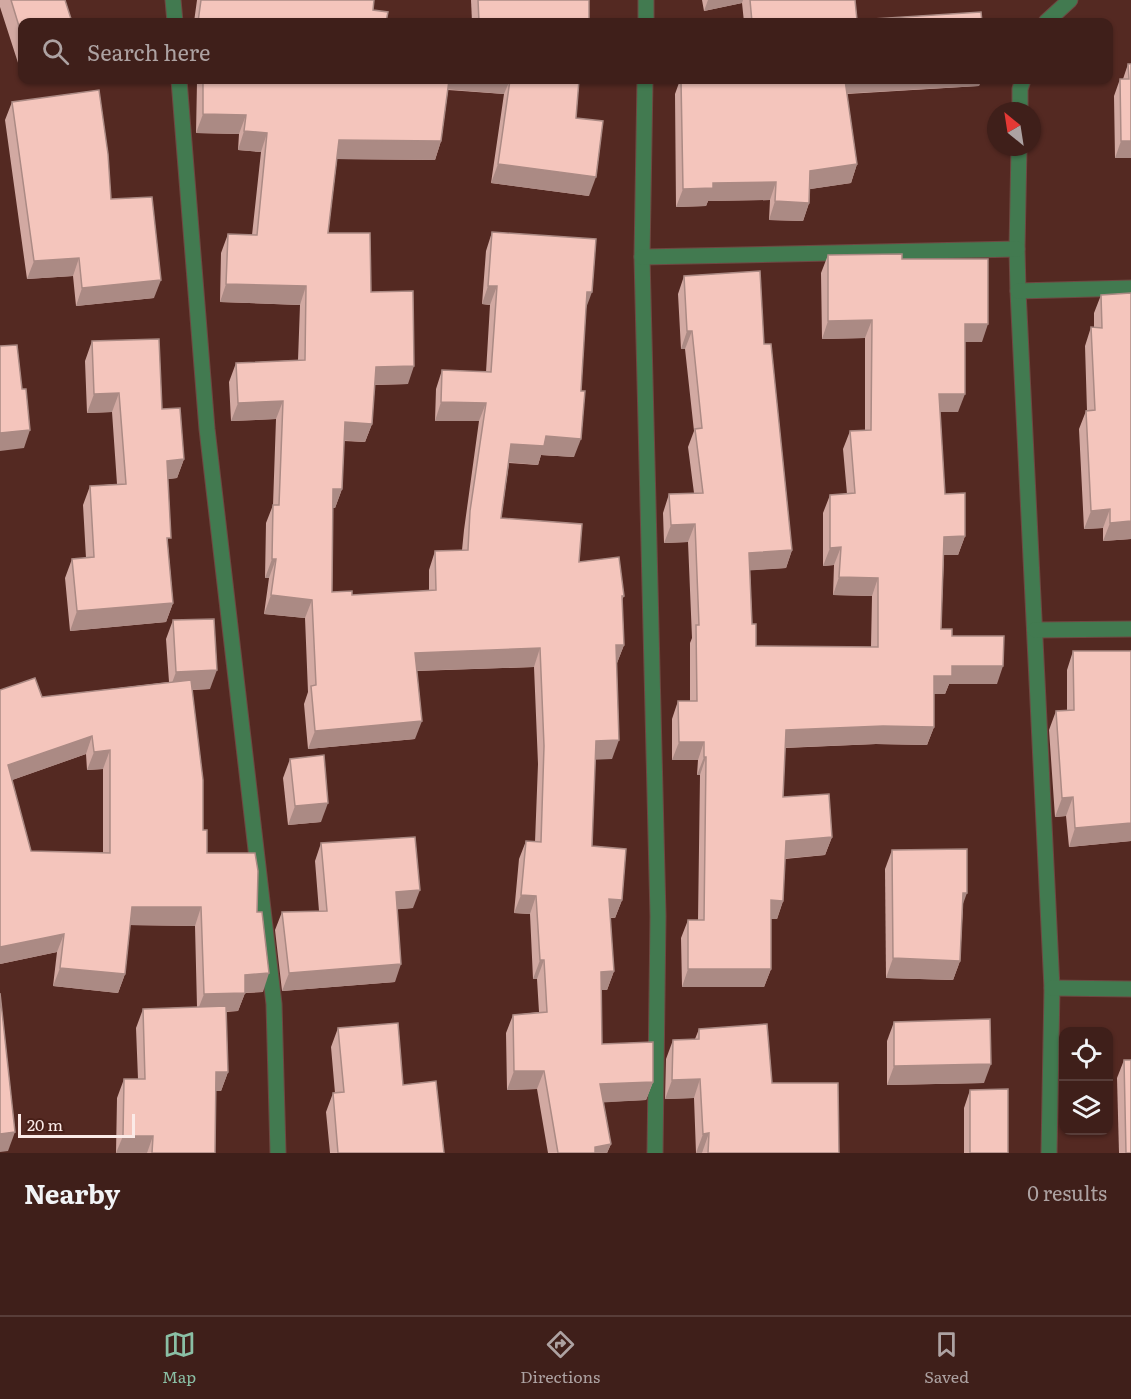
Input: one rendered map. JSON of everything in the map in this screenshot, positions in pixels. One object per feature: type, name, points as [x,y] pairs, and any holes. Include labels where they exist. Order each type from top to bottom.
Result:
[{"type":"street","points":[[173,0],[175,18]]},
{"type":"street","points":[[646,0],[646,18]]},
{"type":"street","points":[[1050,18],[1070,0]]},
{"type":"street","points":[[179,84],[207,429],[274,1004],[278,1153]]},
{"type":"street","points":[[645,84],[642,257],[658,916],[655,1153]]},
{"type":"street","points":[[1020,102],[1022,84]]},
{"type":"street","points":[[1019,156],[1018,291],[1052,988],[1049,1153]]},
{"type":"street","points":[[642,257],[1017,249]]},
{"type":"street","points":[[1018,291],[1131,288]]},
{"type":"street","points":[[1035,630],[1131,629]]},
{"type":"street","points":[[1052,988],[1131,989]]},
{"type":"building","points":[[11,0],[65,0],[71,18],[18,18],[18,23]]},
{"type":"building","points":[[201,0],[374,0],[373,10],[388,12],[387,18],[199,18]]},
{"type":"building","points":[[478,0],[589,0],[589,18],[479,18]]},
{"type":"building","points":[[750,0],[855,0],[857,18],[752,18]]},
{"type":"building","points":[[981,12],[982,18],[888,18]]},
{"type":"building","points":[[1128,64],[1131,64],[1131,141],[1121,141],[1120,79],[1129,79]]},
{"type":"building","points":[[203,84],[448,84],[441,141],[339,140],[328,233],[370,233],[371,292],[413,291],[414,366],[376,367],[372,424],[345,422],[342,489],[333,489],[332,592],[352,591],[352,595],[436,590],[435,551],[468,550],[470,511],[486,403],[441,402],[442,370],[491,372],[497,286],[488,286],[492,232],[596,239],[592,292],[587,292],[581,391],[585,391],[581,439],[546,436],[544,446],[511,444],[501,518],[582,524],[579,562],[619,557],[624,596],[622,596],[624,645],[616,645],[619,740],[596,741],[592,846],[626,849],[622,900],[609,899],[614,971],[601,972],[602,1044],[653,1042],[653,1082],[600,1084],[611,1144],[595,1147],[595,1153],[558,1153],[544,1071],[514,1071],[513,1015],[547,1012],[544,960],[540,960],[536,896],[521,895],[526,841],[541,842],[544,746],[540,648],[415,653],[422,721],[315,731],[311,686],[316,685],[312,600],[271,595],[276,559],[272,559],[273,505],[279,505],[283,401],[238,403],[236,363],[305,360],[306,286],[226,284],[228,234],[257,235],[267,133],[244,131],[246,115],[203,114]]},
{"type":"building","points":[[509,84],[579,84],[576,118],[603,121],[596,177],[498,164]]},
{"type":"building","points":[[681,84],[846,84],[857,164],[810,171],[809,203],[775,201],[776,182],[713,183],[713,188],[683,189]]},
{"type":"building","points":[[99,90],[108,154],[111,199],[152,197],[161,280],[82,288],[79,258],[34,261],[12,102]]},
{"type":"building","points":[[902,254],[902,259],[988,259],[988,324],[965,324],[965,394],[939,394],[945,494],[965,493],[965,536],[944,537],[941,629],[952,629],[952,636],[1004,636],[1003,666],[952,666],[952,676],[934,676],[934,727],[883,726],[786,730],[783,797],[829,794],[832,837],[786,841],[783,901],[771,900],[771,969],[688,969],[688,920],[704,920],[706,757],[704,757],[704,742],[679,742],[678,701],[697,701],[696,625],[699,625],[695,524],[671,525],[669,494],[703,493],[695,429],[702,428],[692,331],[687,331],[684,276],[760,271],[764,344],[771,344],[792,550],[749,553],[752,624],[756,624],[756,646],[878,647],[878,578],[839,577],[841,547],[830,548],[830,495],[855,493],[850,431],[871,430],[872,320],[828,321],[828,255]]},
{"type":"building","points":[[1131,293],[1131,521],[1110,523],[1110,509],[1091,511],[1086,411],[1095,410],[1091,327],[1102,328],[1101,295]]},
{"type":"building","points":[[159,339],[162,409],[180,408],[184,459],[167,461],[171,538],[167,538],[173,603],[77,611],[72,559],[94,557],[90,486],[126,484],[119,393],[94,394],[92,341]]},
{"type":"building","points":[[17,345],[22,389],[26,389],[30,430],[0,433],[0,346]]},
{"type":"building","points":[[214,619],[217,670],[176,672],[173,620]]},
{"type":"building","points":[[1073,651],[1131,651],[1131,823],[1075,828],[1073,797],[1062,798],[1056,711],[1074,710]]},
{"type":"building","points":[[35,678],[42,697],[191,680],[203,780],[203,830],[207,830],[207,853],[255,853],[258,871],[257,912],[262,912],[269,973],[245,975],[245,993],[204,994],[201,907],[132,907],[125,974],[60,968],[64,934],[0,947],[0,690]],"holes":[[[92,736],[94,752],[110,750],[110,853],[31,851],[8,765]]]},
{"type":"building","points":[[324,755],[328,803],[295,806],[290,759]]},
{"type":"building","points":[[415,837],[420,890],[396,892],[401,964],[289,973],[282,912],[327,911],[321,843]]},
{"type":"building","points":[[967,849],[967,893],[963,893],[960,961],[893,958],[892,850]]},
{"type":"building","points":[[0,993],[15,1132],[0,1134]]},
{"type":"building","points":[[226,1006],[228,1072],[216,1072],[215,1153],[152,1153],[153,1136],[123,1136],[124,1079],[145,1079],[143,1009]]},
{"type":"building","points":[[990,1019],[991,1064],[894,1066],[894,1022]]},
{"type":"building","points":[[398,1023],[403,1085],[436,1081],[444,1153],[338,1153],[333,1093],[344,1092],[338,1028]]},
{"type":"building","points":[[767,1024],[772,1083],[838,1083],[839,1153],[708,1153],[709,1133],[703,1134],[700,1079],[672,1080],[673,1040],[699,1039],[699,1029]]},
{"type":"building","points":[[1124,1060],[1131,1060],[1131,1153],[1126,1153]]},
{"type":"building","points":[[1008,1089],[1008,1153],[970,1153],[970,1090]]}]
